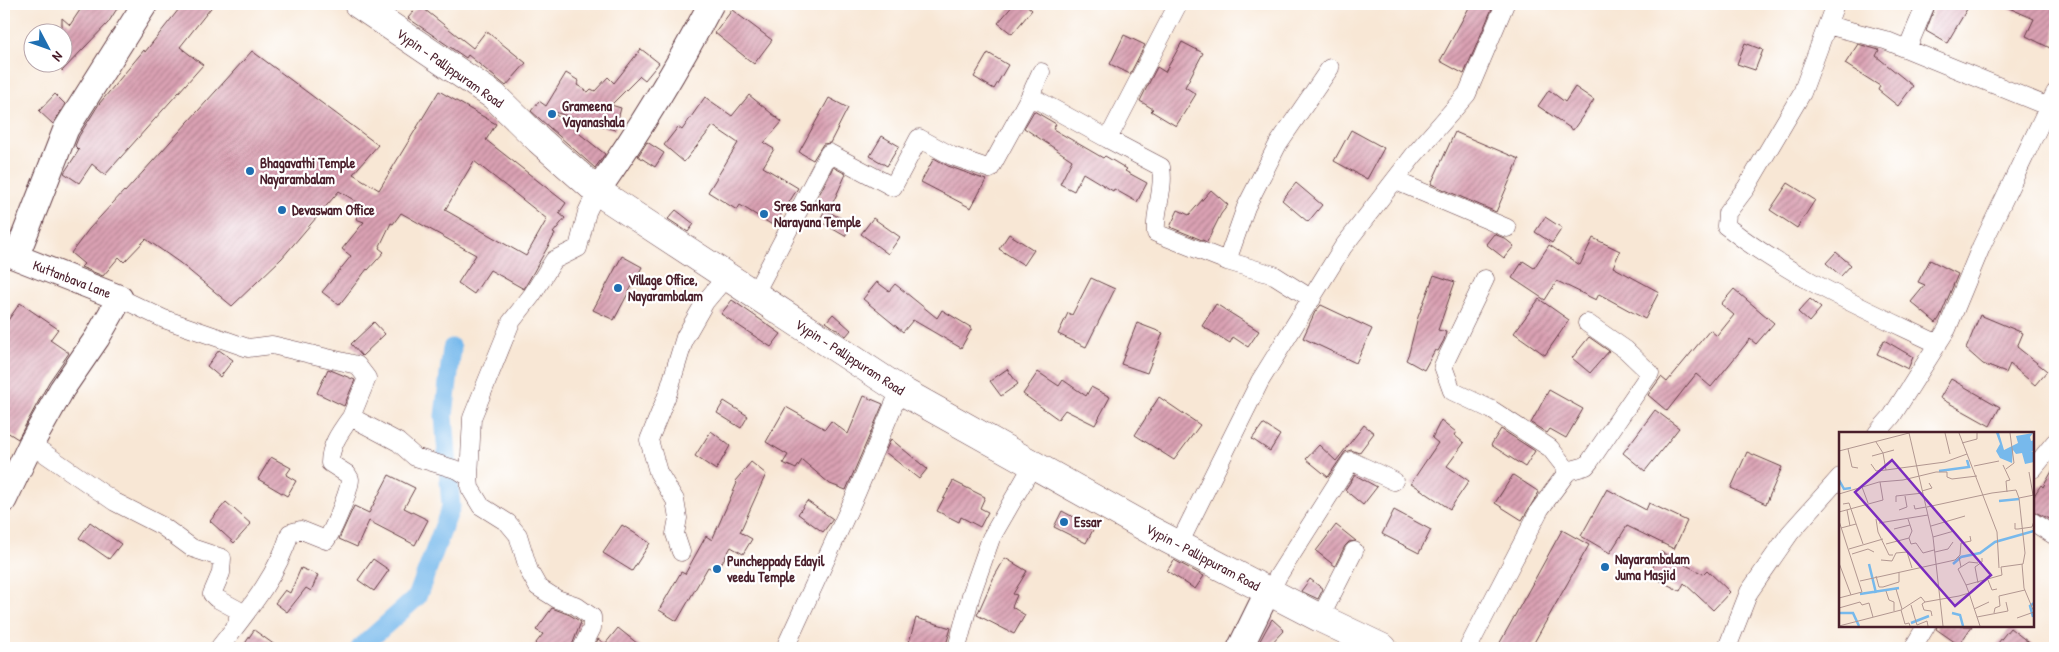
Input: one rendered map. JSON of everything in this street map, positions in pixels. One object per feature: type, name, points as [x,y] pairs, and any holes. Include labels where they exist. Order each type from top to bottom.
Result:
[{"type":"main road","name":"Vypin - Pallippuram Road","points":[[358,4],[494,96],[539,140],[597,191],[900,390],[1179,544],[1269,592],[1383,648]]},
{"type":"street","name":"Kuttanbava Lane","points":[[4,500],[31,444],[62,389],[97,338],[120,298],[10,256],[66,129],[145,4]]},
{"type":"street","points":[[582,648],[592,628],[592,617],[575,605],[557,598],[538,587],[529,572],[518,535],[508,523],[481,506],[470,488],[464,473],[472,418],[511,322],[532,295],[554,260],[578,248],[587,212],[597,191],[626,150],[680,64],[711,4]]},
{"type":"street","points":[[1108,139],[1178,4]]},
{"type":"street","points":[[1179,544],[1260,381],[1343,247],[1396,181],[1414,155],[1467,94],[1505,4]]},
{"type":"street","points":[[1835,4],[1802,93],[1746,188],[1728,213],[1726,226],[1747,243],[1804,279],[1938,344]]},
{"type":"street","points":[[1907,49],[1926,4]]},
{"type":"street","points":[[1827,25],[1885,40],[2052,100],[1981,247],[1947,329],[1892,416],[1878,432]]},
{"type":"street","points":[[1227,261],[1246,206],[1278,144],[1330,68]]},
{"type":"street","points":[[754,295],[829,152],[869,176],[892,187],[919,138],[952,156],[990,169],[1041,72]]},
{"type":"street","points":[[1030,96],[1108,139],[1150,159],[1160,167],[1163,181],[1155,220],[1156,234],[1227,261],[1274,275],[1312,299]]},
{"type":"street","points":[[1396,181],[1507,228]]},
{"type":"street","points":[[681,552],[675,534],[678,518],[675,500],[658,472],[649,440],[668,393],[684,337],[705,302],[726,277]]},
{"type":"street","points":[[1485,279],[1443,366],[1452,391],[1492,410],[1550,448],[1568,471]]},
{"type":"street","points":[[120,298],[164,319],[248,348],[272,344],[357,365],[367,378],[351,417],[337,438],[330,457],[330,463],[348,474],[350,482],[332,532],[326,540],[301,530],[293,531],[290,534],[285,548],[270,576],[249,609],[219,648]]},
{"type":"street","points":[[1468,648],[1540,510],[1568,471],[1586,466],[1650,373],[1626,350],[1587,322]]},
{"type":"street","points":[[784,648],[852,502],[900,390]]},
{"type":"street","points":[[351,417],[398,442],[415,457],[464,473]]},
{"type":"street","points":[[2034,468],[2055,442]]},
{"type":"street","points":[[31,444],[114,502],[162,526],[192,548],[222,558],[221,573],[212,594],[238,610],[238,621]]},
{"type":"street","points":[[1240,648],[1278,576],[1350,461],[1394,481]]},
{"type":"street","points":[[957,648],[971,595],[991,538],[1033,465]]},
{"type":"street","points":[[1727,648],[1750,592],[1790,533],[1839,478]]},
{"type":"street","points":[[2034,523],[2055,536]]},
{"type":"street","points":[[1320,618],[1354,551]]},
{"type":"street","points":[[1913,648],[1925,627]]},
{"type":"building","points":[[84,4],[120,4],[108,23],[72,61],[72,22]]},
{"type":"building","points":[[183,4],[214,4],[180,47],[203,65],[105,175],[92,164],[79,183],[64,173],[79,150],[75,146],[79,136],[99,104],[144,50],[145,52]]},
{"type":"building","points":[[1014,4],[1025,4],[1032,10],[1012,34],[998,23]]},
{"type":"building","points":[[1471,4],[1494,4],[1464,74],[1440,61]]},
{"type":"building","points":[[1936,4],[1970,4],[1947,43],[1926,31]]},
{"type":"building","points":[[2000,4],[2048,4],[2055,7],[2055,37],[2050,48],[2026,36],[2034,19]]},
{"type":"building","points":[[419,5],[473,48],[486,31],[526,63],[506,86],[468,55],[466,58],[408,18]]},
{"type":"building","points":[[732,10],[772,40],[754,64],[715,33]]},
{"type":"building","points":[[1124,35],[1145,45],[1130,74],[1110,64]]},
{"type":"building","points":[[1182,42],[1203,53],[1185,87],[1196,94],[1176,126],[1151,111],[1153,109],[1140,101],[1157,67],[1165,72]]},
{"type":"building","points":[[1745,43],[1763,50],[1755,70],[1737,64]]},
{"type":"building","points":[[1858,44],[1879,50],[1876,56],[1913,86],[1898,106],[1878,90],[1880,86],[1845,64]]},
{"type":"building","points":[[641,49],[659,63],[645,80],[640,76],[611,105],[621,108],[615,130],[551,111],[605,154],[595,168],[531,111],[539,101],[546,106],[566,73],[579,81],[577,85],[588,92],[591,89],[595,91],[608,77],[614,83]]},
{"type":"building","points":[[252,51],[378,145],[353,174],[379,190],[439,91],[496,124],[486,140],[566,203],[559,213],[565,218],[553,233],[555,234],[524,289],[490,270],[474,294],[458,283],[476,255],[401,213],[393,224],[391,223],[379,248],[384,252],[367,269],[339,305],[322,292],[351,256],[342,249],[364,222],[356,219],[362,205],[339,191],[282,258],[232,306],[180,263],[146,239],[124,262],[119,257],[103,276],[81,267],[84,264],[71,253],[89,229],[125,192]],"holes":[[[474,161],[547,219],[526,256],[445,210]]]},
{"type":"building","points":[[988,53],[1008,65],[994,89],[974,77]]},
{"type":"building","points":[[1575,87],[1594,100],[1573,130],[1538,106],[1549,90],[1565,102]]},
{"type":"building","points":[[55,94],[65,104],[53,124],[39,111]]},
{"type":"building","points":[[749,95],[782,122],[764,143],[774,149],[763,167],[798,188],[774,226],[740,205],[737,210],[708,192],[738,143],[713,126],[684,162],[664,145],[678,127],[682,130],[705,97],[732,116]]},
{"type":"building","points":[[829,98],[848,108],[830,143],[823,144],[813,160],[799,152]]},
{"type":"building","points":[[1034,111],[1056,124],[1053,129],[1103,158],[1105,156],[1127,169],[1125,171],[1147,183],[1137,202],[1114,189],[1113,191],[1083,173],[1074,191],[1060,184],[1072,160],[1024,128]]},
{"type":"building","points":[[1351,130],[1384,148],[1367,179],[1334,161]]},
{"type":"building","points":[[1455,132],[1519,159],[1496,212],[1431,184]]},
{"type":"building","points":[[882,136],[899,146],[887,166],[870,156]]},
{"type":"building","points":[[647,142],[664,153],[655,167],[638,156]]},
{"type":"building","points":[[934,158],[948,166],[986,180],[971,208],[921,182]]},
{"type":"building","points":[[833,167],[846,174],[830,209],[815,203]]},
{"type":"building","points":[[1296,183],[1322,205],[1308,222],[1282,200]]},
{"type":"building","points":[[1788,183],[1815,200],[1797,228],[1770,210]]},
{"type":"building","points":[[1211,190],[1228,205],[1221,214],[1207,242],[1170,227],[1178,210],[1189,215]]},
{"type":"building","points":[[676,210],[694,224],[688,232],[668,219]]},
{"type":"building","points":[[825,210],[852,224],[845,236],[819,221]]},
{"type":"building","points":[[1545,217],[1562,228],[1552,243],[1535,232]]},
{"type":"building","points":[[873,218],[900,237],[888,254],[861,234]]},
{"type":"building","points":[[1009,234],[1034,250],[1024,265],[999,249]]},
{"type":"building","points":[[1494,234],[1504,238],[1514,246],[1504,258],[1486,244]]},
{"type":"building","points":[[1593,238],[1620,251],[1613,267],[1659,292],[1645,319],[1599,294],[1596,300],[1557,281],[1545,300],[1512,278],[1523,261],[1534,268],[1549,245],[1580,265]]},
{"type":"building","points":[[1836,252],[1851,265],[1841,276],[1826,263]]},
{"type":"building","name":"Village Office, Nayarambalam","points":[[622,256],[642,267],[614,320],[593,310]]},
{"type":"building","points":[[1930,260],[1958,274],[1936,323],[1911,302],[1925,285],[1918,282]]},
{"type":"building","points":[[1434,275],[1455,282],[1438,330],[1446,332],[1444,340],[1438,351],[1435,350],[1424,370],[1406,360],[1418,317]]},
{"type":"building","points":[[1091,278],[1115,289],[1086,347],[1058,334],[1068,313],[1072,315]]},
{"type":"building","points":[[877,282],[889,291],[895,284],[937,318],[942,310],[972,328],[961,348],[913,320],[903,332],[863,299]]},
{"type":"building","points":[[1734,289],[1774,323],[1756,344],[1750,339],[1711,387],[1696,374],[1667,411],[1648,395],[1661,377],[1667,382],[1710,330],[1717,336],[1734,315],[1721,304]]},
{"type":"building","points":[[1539,299],[1569,320],[1545,355],[1514,333]]},
{"type":"building","points":[[1810,299],[1821,308],[1809,322],[1798,312]]},
{"type":"building","points":[[732,300],[781,334],[771,347],[721,314]]},
{"type":"building","points":[[20,303],[58,329],[50,340],[69,353],[49,382],[18,439],[4,430],[4,326]]},
{"type":"building","points":[[1216,304],[1259,331],[1248,347],[1233,337],[1230,343],[1202,326]]},
{"type":"building","points":[[1321,305],[1372,329],[1356,363],[1303,338],[1315,312]]},
{"type":"building","points":[[833,314],[851,330],[846,336],[826,322]]},
{"type":"building","points":[[1980,315],[2023,333],[2017,347],[2047,371],[2035,385],[2010,364],[2006,373],[1983,364],[1966,349]]},
{"type":"building","points":[[374,322],[385,334],[362,356],[351,344]]},
{"type":"building","points":[[1137,323],[1163,333],[1147,373],[1121,364]]},
{"type":"building","points":[[1589,337],[1609,351],[1590,373],[1572,358]]},
{"type":"building","points":[[1884,340],[1913,357],[1908,369],[1877,354]]},
{"type":"building","points":[[219,350],[233,360],[220,377],[207,366]]},
{"type":"building","points":[[328,369],[355,380],[344,406],[317,393]]},
{"type":"building","points":[[1007,369],[1018,384],[1001,396],[990,381]]},
{"type":"building","points":[[1038,372],[1059,386],[1063,380],[1086,396],[1091,387],[1110,397],[1095,425],[1065,410],[1058,419],[1023,394]]},
{"type":"building","points":[[1951,379],[2000,407],[1990,426],[1940,398]]},
{"type":"building","points":[[1549,390],[1583,409],[1566,438],[1550,429],[1547,433],[1531,423]]},
{"type":"building","points":[[864,396],[883,404],[846,490],[830,484],[802,460],[796,469],[783,463],[788,455],[766,442],[786,407],[825,429],[831,421],[848,434]]},
{"type":"building","points":[[1159,397],[1200,425],[1174,460],[1135,435]]},
{"type":"building","points":[[724,401],[748,416],[741,428],[717,413]]},
{"type":"building","points":[[1655,410],[1679,428],[1645,471],[1623,453]]},
{"type":"building","points":[[1441,420],[1456,432],[1454,435],[1464,443],[1447,466],[1469,481],[1450,509],[1411,483],[1438,443],[1432,438]]},
{"type":"building","points":[[1263,424],[1280,435],[1270,451],[1252,439]]},
{"type":"building","points":[[1364,425],[1374,433],[1359,453],[1351,450],[1345,452],[1328,477],[1306,459],[1319,445],[1336,461]]},
{"type":"building","points":[[1501,429],[1535,451],[1525,467],[1491,445]]},
{"type":"building","points":[[711,431],[730,446],[716,470],[695,456]]},
{"type":"building","points":[[891,439],[927,469],[919,479],[885,452]]},
{"type":"building","points":[[1747,452],[1782,467],[1766,504],[1731,488]]},
{"type":"building","points":[[271,457],[291,468],[286,475],[296,481],[287,496],[258,479]]},
{"type":"building","points":[[751,462],[766,474],[740,532],[752,539],[743,554],[731,547],[717,571],[708,567],[677,621],[659,610],[681,572],[685,574],[706,536],[712,540],[737,483],[735,481]]},
{"type":"building","points":[[2055,466],[2055,522],[2034,512],[2034,496],[2041,485],[2043,487]]},
{"type":"building","points":[[389,475],[415,488],[404,508],[428,520],[415,545],[369,521],[357,547],[339,539],[354,506],[369,513]]},
{"type":"building","points":[[1355,475],[1377,487],[1363,505],[1345,490]]},
{"type":"building","points":[[1513,475],[1539,492],[1522,520],[1495,503]]},
{"type":"building","points":[[953,481],[985,497],[980,508],[988,512],[980,527],[961,517],[959,522],[937,511]]},
{"type":"building","points":[[1607,489],[1646,510],[1649,503],[1687,521],[1674,549],[1627,526],[1610,553],[1581,536]]},
{"type":"building","points":[[807,501],[833,519],[823,532],[798,514]]},
{"type":"building","points":[[226,502],[251,524],[234,543],[210,521]]},
{"type":"building","points":[[1394,510],[1431,530],[1419,553],[1382,534]]},
{"type":"building","points":[[1062,511],[1094,528],[1086,543],[1054,527]]},
{"type":"building","points":[[90,522],[121,544],[109,559],[79,538]]},
{"type":"building","points":[[622,525],[650,543],[632,571],[603,553]]},
{"type":"building","points":[[1336,525],[1356,541],[1349,542],[1345,546],[1335,566],[1316,551]]},
{"type":"building","points":[[1562,530],[1589,545],[1531,648],[1497,648]]},
{"type":"building","points":[[1661,552],[1703,574],[1707,570],[1730,592],[1713,610],[1684,583],[1680,591],[1649,575]]},
{"type":"building","points":[[1005,558],[1027,571],[1013,594],[1017,595],[1012,607],[1025,615],[1014,634],[977,615],[993,579]]},
{"type":"building","points":[[373,559],[389,570],[374,591],[358,580]]},
{"type":"building","points":[[1174,560],[1204,576],[1195,589],[1167,571]]},
{"type":"building","points":[[301,568],[318,575],[311,591],[306,588],[287,612],[275,603],[285,590],[290,593]]},
{"type":"building","points":[[1310,579],[1323,589],[1318,599],[1301,591]]},
{"type":"building","points":[[552,608],[570,615],[581,622],[571,648],[532,648],[543,634],[536,630]]},
{"type":"building","points":[[916,618],[951,628],[945,648],[930,648],[909,642]]},
{"type":"building","points":[[1272,619],[1284,630],[1267,648],[1256,648]]},
{"type":"building","points":[[1937,627],[1971,627],[1959,645],[1936,629]]},
{"type":"building","points":[[618,628],[643,648],[594,648],[598,639],[605,644]]},
{"type":"building","points":[[2010,628],[2036,648],[1994,648]]},
{"type":"building","points":[[254,630],[279,648],[242,648]]},
{"type":"waterway","points":[[360,648],[417,597],[451,507],[444,416],[452,348]]},
{"type":"place","name":"Grameena Vayanashala","points":[[552,114]]},
{"type":"place","name":"Bhagavathi Temple Nayarambalam","points":[[250,171]]},
{"type":"place","name":"Devaswam Office","points":[[282,210]]},
{"type":"place","name":"Sree Sankara Narayana Temple","points":[[764,214]]},
{"type":"place","name":"Village Office, Nayarambalam","points":[[618,288]]},
{"type":"place","name":"Essar","points":[[1064,522]]},
{"type":"place","name":"Nayarambalam Juma Masjid","points":[[1605,567]]},
{"type":"place","name":"Puncheppady Edayil veedu Temple","points":[[717,569]]}]
